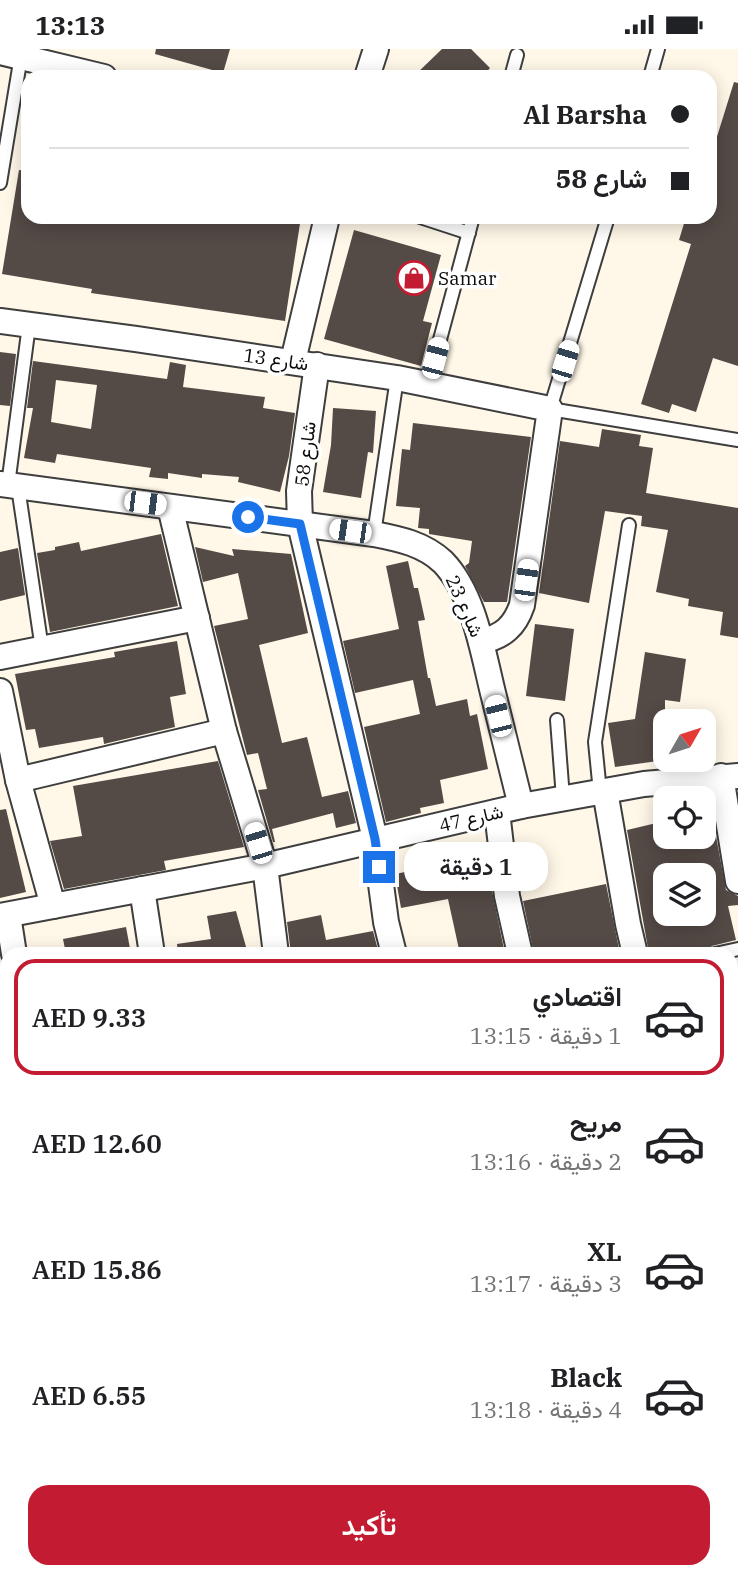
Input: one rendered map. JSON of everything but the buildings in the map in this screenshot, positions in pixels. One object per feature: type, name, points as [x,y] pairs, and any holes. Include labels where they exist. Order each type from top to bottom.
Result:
[{"type":"street","points":[[369,70],[376,49]]},
{"type":"street","points":[[10,54],[75,70]]},
{"type":"street","name":"شارع 58","points":[[326,224],[305,363],[300,524],[375,839],[386,922],[392,947]]},
{"type":"street","name":"شارع 13","points":[[0,321],[305,363],[397,378],[550,409]]},
{"type":"street","points":[[481,641],[493,639],[512,626],[522,605],[550,409]]},
{"type":"street","name":"شارع 23","points":[[9,486],[374,534],[416,544],[444,563],[462,591],[481,641],[509,809],[507,896],[518,947]]},
{"type":"street","points":[[170,507],[224,731],[265,866],[275,947]]},
{"type":"street","points":[[0,657],[197,618]]},
{"type":"street","points":[[0,691],[3,724],[53,906]]},
{"type":"street","points":[[18,780],[224,731]]},
{"type":"street","points":[[729,776],[738,881]]},
{"type":"street","name":"شارع 47","points":[[4,916],[265,866],[509,809],[669,781],[729,776]]},
{"type":"street","points":[[603,791],[634,947]]},
{"type":"street","points":[[142,889],[151,947]]},
{"type":"street","points":[[4,916],[12,947]]},
{"type":"lane","points":[[652,70],[658,49]]},
{"type":"lane","points":[[0,183],[10,54]]},
{"type":"lane","points":[[513,70],[517,55]]},
{"type":"lane","points":[[441,224],[469,233]]},
{"type":"lane","points":[[428,384],[471,224]]},
{"type":"lane","points":[[606,224],[550,409],[738,440]]},
{"type":"lane","points":[[29,325],[9,486],[42,649]]},
{"type":"lane","points":[[374,534],[397,378]]},
{"type":"lane","points":[[603,791],[595,742],[629,525]]},
{"type":"lane","points":[[557,720],[563,799]]},
{"type":"place","name":"Samar","points":[[414,278]]},
{"type":"route","points":[[248,517],[300,524],[375,839],[379,867]]}]
